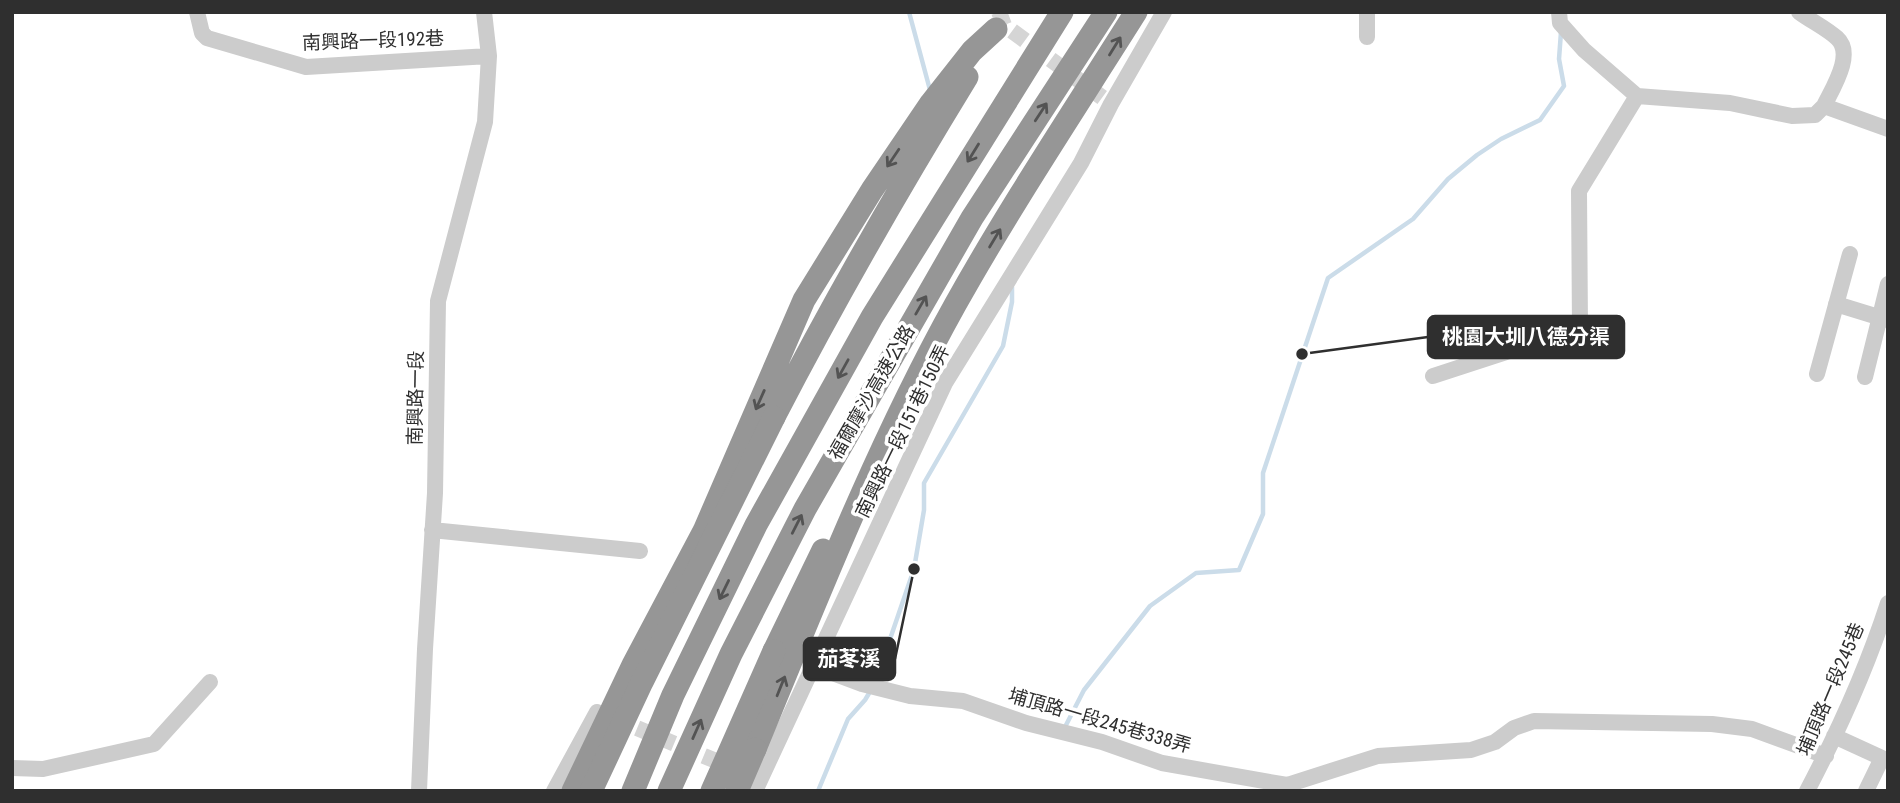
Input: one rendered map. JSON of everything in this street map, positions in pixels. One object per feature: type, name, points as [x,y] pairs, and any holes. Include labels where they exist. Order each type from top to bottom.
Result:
[{"type":"highway","name":"福爾摩沙高速公路","points":[[633,791],[673,695],[756,525],[872,317],[1062,12]]},
{"type":"highway","name":"福爾摩沙高速公路","points":[[669,791],[731,654],[805,509],[972,218],[1106,12]]},
{"type":"highway","points":[[712,791],[774,651],[846,503],[955,305],[1136,12]]},
{"type":"highway","points":[[578,789],[642,682],[830,309],[881,219],[1002,20]]},
{"type":"highway","points":[[578,789],[633,665],[704,531],[804,300],[872,190],[931,103],[971,51],[1002,20]]},
{"type":"highway","points":[[737,791],[906,397]]},
{"type":"street","name":"南興路一段192巷","points":[[197,12],[202,33],[207,38],[306,67],[489,56]]},
{"type":"street","name":"南興路一段","points":[[419,791],[432,530],[438,301],[485,122],[489,56],[484,12]]},
{"type":"street","name":"南興路一段151巷150弄","points":[[755,791],[945,383],[1081,163],[1111,104],[1164,12]]},
{"type":"street","points":[[1367,12],[1367,37]]},
{"type":"street","points":[[1562,23],[1584,50],[1637,96],[1730,103],[1792,116],[1815,115],[1825,106],[1843,63],[1844,48],[1839,39],[1799,12]]},
{"type":"street","points":[[1433,376],[1580,328],[1579,191],[1637,96]]},
{"type":"street","points":[[1825,106],[1888,129]]},
{"type":"street","points":[[1817,374],[1850,254]]},
{"type":"street","points":[[1865,377],[1884,318],[1888,284]]},
{"type":"street","points":[[1836,304],[1884,318]]},
{"type":"street","points":[[432,530],[640,551]]},
{"type":"street","name":"埔頂路一段245巷","points":[[1807,791],[1826,756],[1870,658],[1888,603]]},
{"type":"street","name":"埔頂路一段245巷338弄","points":[[814,666],[888,691],[962,701],[1026,723],[1102,742],[1162,763],[1287,785],[1378,756],[1471,750],[1495,742],[1514,728],[1534,721],[1712,724],[1752,729],[1826,756]]},
{"type":"street","points":[[12,768],[43,769],[154,744],[209,682]]},
{"type":"street","points":[[554,791],[597,712]]},
{"type":"street","points":[[1835,736],[1882,758],[1866,791]]},
{"type":"waterway","points":[[909,12],[930,90]]},
{"type":"waterway","points":[[1065,727],[1084,690],[1150,606],[1196,573],[1239,570],[1263,514],[1263,473],[1328,278],[1413,219],[1448,179],[1477,155],[1501,139],[1540,120],[1564,86],[1559,59],[1561,32]]},
{"type":"waterway","points":[[875,683],[914,569],[924,510],[924,483],[1003,346],[1012,302],[1012,287]]},
{"type":"waterway","points":[[818,791],[848,719],[871,690]]},
{"type":"tunnel","points":[[999,12],[1004,25],[1111,104]]},
{"type":"tunnel","points":[[615,719],[733,768]]},
{"type":"place","name":"桃園大圳八德分渠","points":[[1302,354]]},
{"type":"place","name":"茄苳溪","points":[[914,569]]}]
